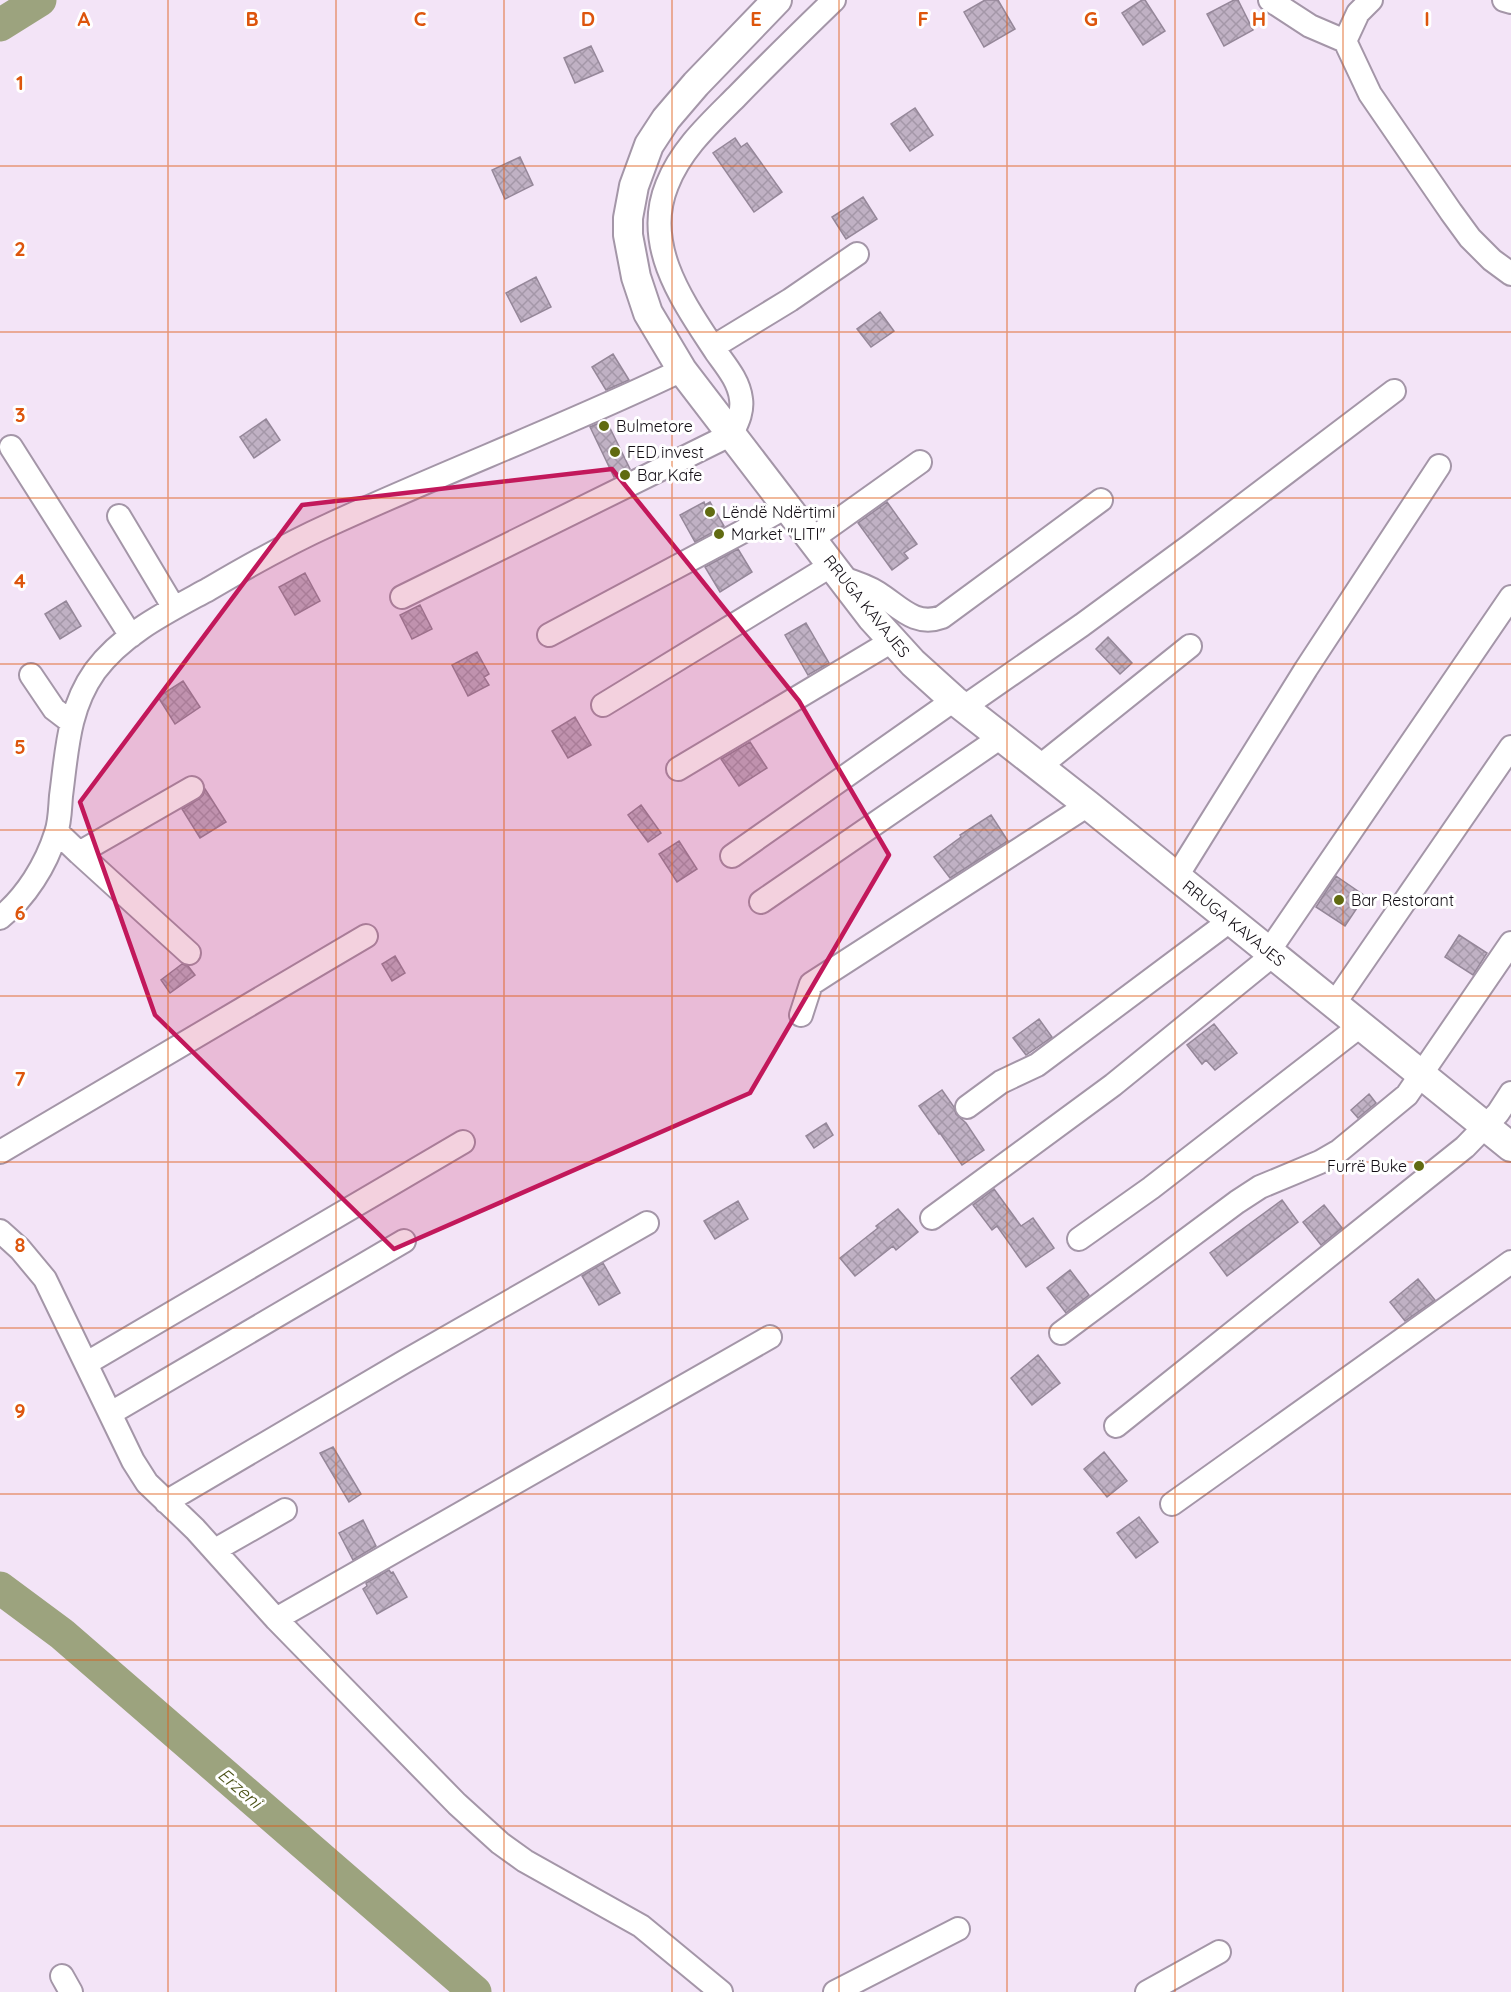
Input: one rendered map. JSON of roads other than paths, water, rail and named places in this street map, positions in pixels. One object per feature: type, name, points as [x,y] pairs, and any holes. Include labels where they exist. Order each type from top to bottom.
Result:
[{"type":"main road","name":"RRUGA KAVAJES","points":[[777,0],[696,84],[666,119],[649,145],[634,186],[628,218],[628,235],[636,277],[648,313],[682,370],[892,641],[959,704],[1177,876],[1511,1147]]},
{"type":"street","points":[[402,597],[732,434],[739,420],[742,401],[738,383],[685,304],[672,280],[664,258],[660,209],[666,185],[678,162],[693,142],[834,0]]},
{"type":"street","points":[[1270,0],[1310,26],[1345,41],[1370,93],[1457,220],[1484,253],[1511,274]]},
{"type":"street","points":[[1345,41],[1358,13],[1371,0]]},
{"type":"street","points":[[1504,0],[1511,2]]},
{"type":"street","points":[[713,347],[790,300],[857,254]]},
{"type":"street","points":[[0,918],[12,909],[31,884],[57,832],[71,722],[80,696],[96,670],[115,649],[131,636],[174,608],[327,525],[594,411],[682,370]]},
{"type":"street","points":[[732,856],[959,704],[1082,625],[1394,392]]},
{"type":"street","points":[[11,447],[131,636]]},
{"type":"street","points":[[812,538],[920,462]]},
{"type":"street","points":[[1177,876],[1306,669],[1439,466]]},
{"type":"street","points":[[603,705],[837,572],[877,592],[919,619],[930,622],[942,617],[1101,500]]},
{"type":"street","points":[[549,635],[788,506]]},
{"type":"street","points":[[119,516],[174,608]]},
{"type":"street","points":[[932,1218],[1113,1084],[1271,953],[1511,597]]},
{"type":"street","points":[[678,769],[892,641]]},
{"type":"street","points":[[1039,766],[1190,646]]},
{"type":"street","points":[[31,675],[54,709],[71,722]]},
{"type":"street","points":[[761,902],[1001,737]]},
{"type":"street","points":[[1335,1004],[1511,747]]},
{"type":"street","points":[[79,852],[192,788]]},
{"type":"street","points":[[801,1015],[811,984],[1088,805]]},
{"type":"street","points":[[57,832],[189,953]]},
{"type":"street","points":[[967,1107],[1001,1082],[1037,1065],[1231,920]]},
{"type":"street","points":[[0,1152],[366,936]]},
{"type":"street","points":[[1060,1333],[1237,1202],[1260,1187],[1320,1162],[1339,1151],[1407,1095],[1511,943]]},
{"type":"street","points":[[1079,1239],[1151,1188],[1360,1026]]},
{"type":"street","points":[[1116,1426],[1465,1148],[1498,1113],[1511,1094]]},
{"type":"street","points":[[87,1363],[463,1142]]},
{"type":"street","points":[[166,1502],[646,1223]]},
{"type":"street","points":[[0,1231],[21,1249],[45,1279],[133,1461],[147,1483],[195,1529],[276,1619],[457,1804],[500,1843],[525,1861],[641,1926],[721,1992]]},
{"type":"street","points":[[111,1413],[404,1241]]},
{"type":"street","points":[[1172,1504],[1511,1262]]},
{"type":"street","points":[[276,1619],[770,1337]]},
{"type":"street","points":[[215,1550],[285,1510]]},
{"type":"street","points":[[835,1992],[958,1929]]},
{"type":"street","points":[[1147,1992],[1219,1952]]},
{"type":"waterway","name":"Erzeni","points":[[0,25],[40,0]]},
{"type":"waterway","name":"Erzeni","points":[[0,1588],[62,1634],[475,1992]]},
{"type":"place","name":"Bulmetore","points":[[604,426]]},
{"type":"place","name":"FED invest","points":[[615,452]]},
{"type":"place","name":"Bar Kafe","points":[[625,475]]},
{"type":"place","name":"Lëndë Ndërtimi","points":[[710,512]]},
{"type":"place","name":"Market \"LITI\"","points":[[719,534]]},
{"type":"place","name":"Bar Restorant","points":[[1339,900]]},
{"type":"place","name":"Furrë Buke","points":[[1419,1166]]}]
